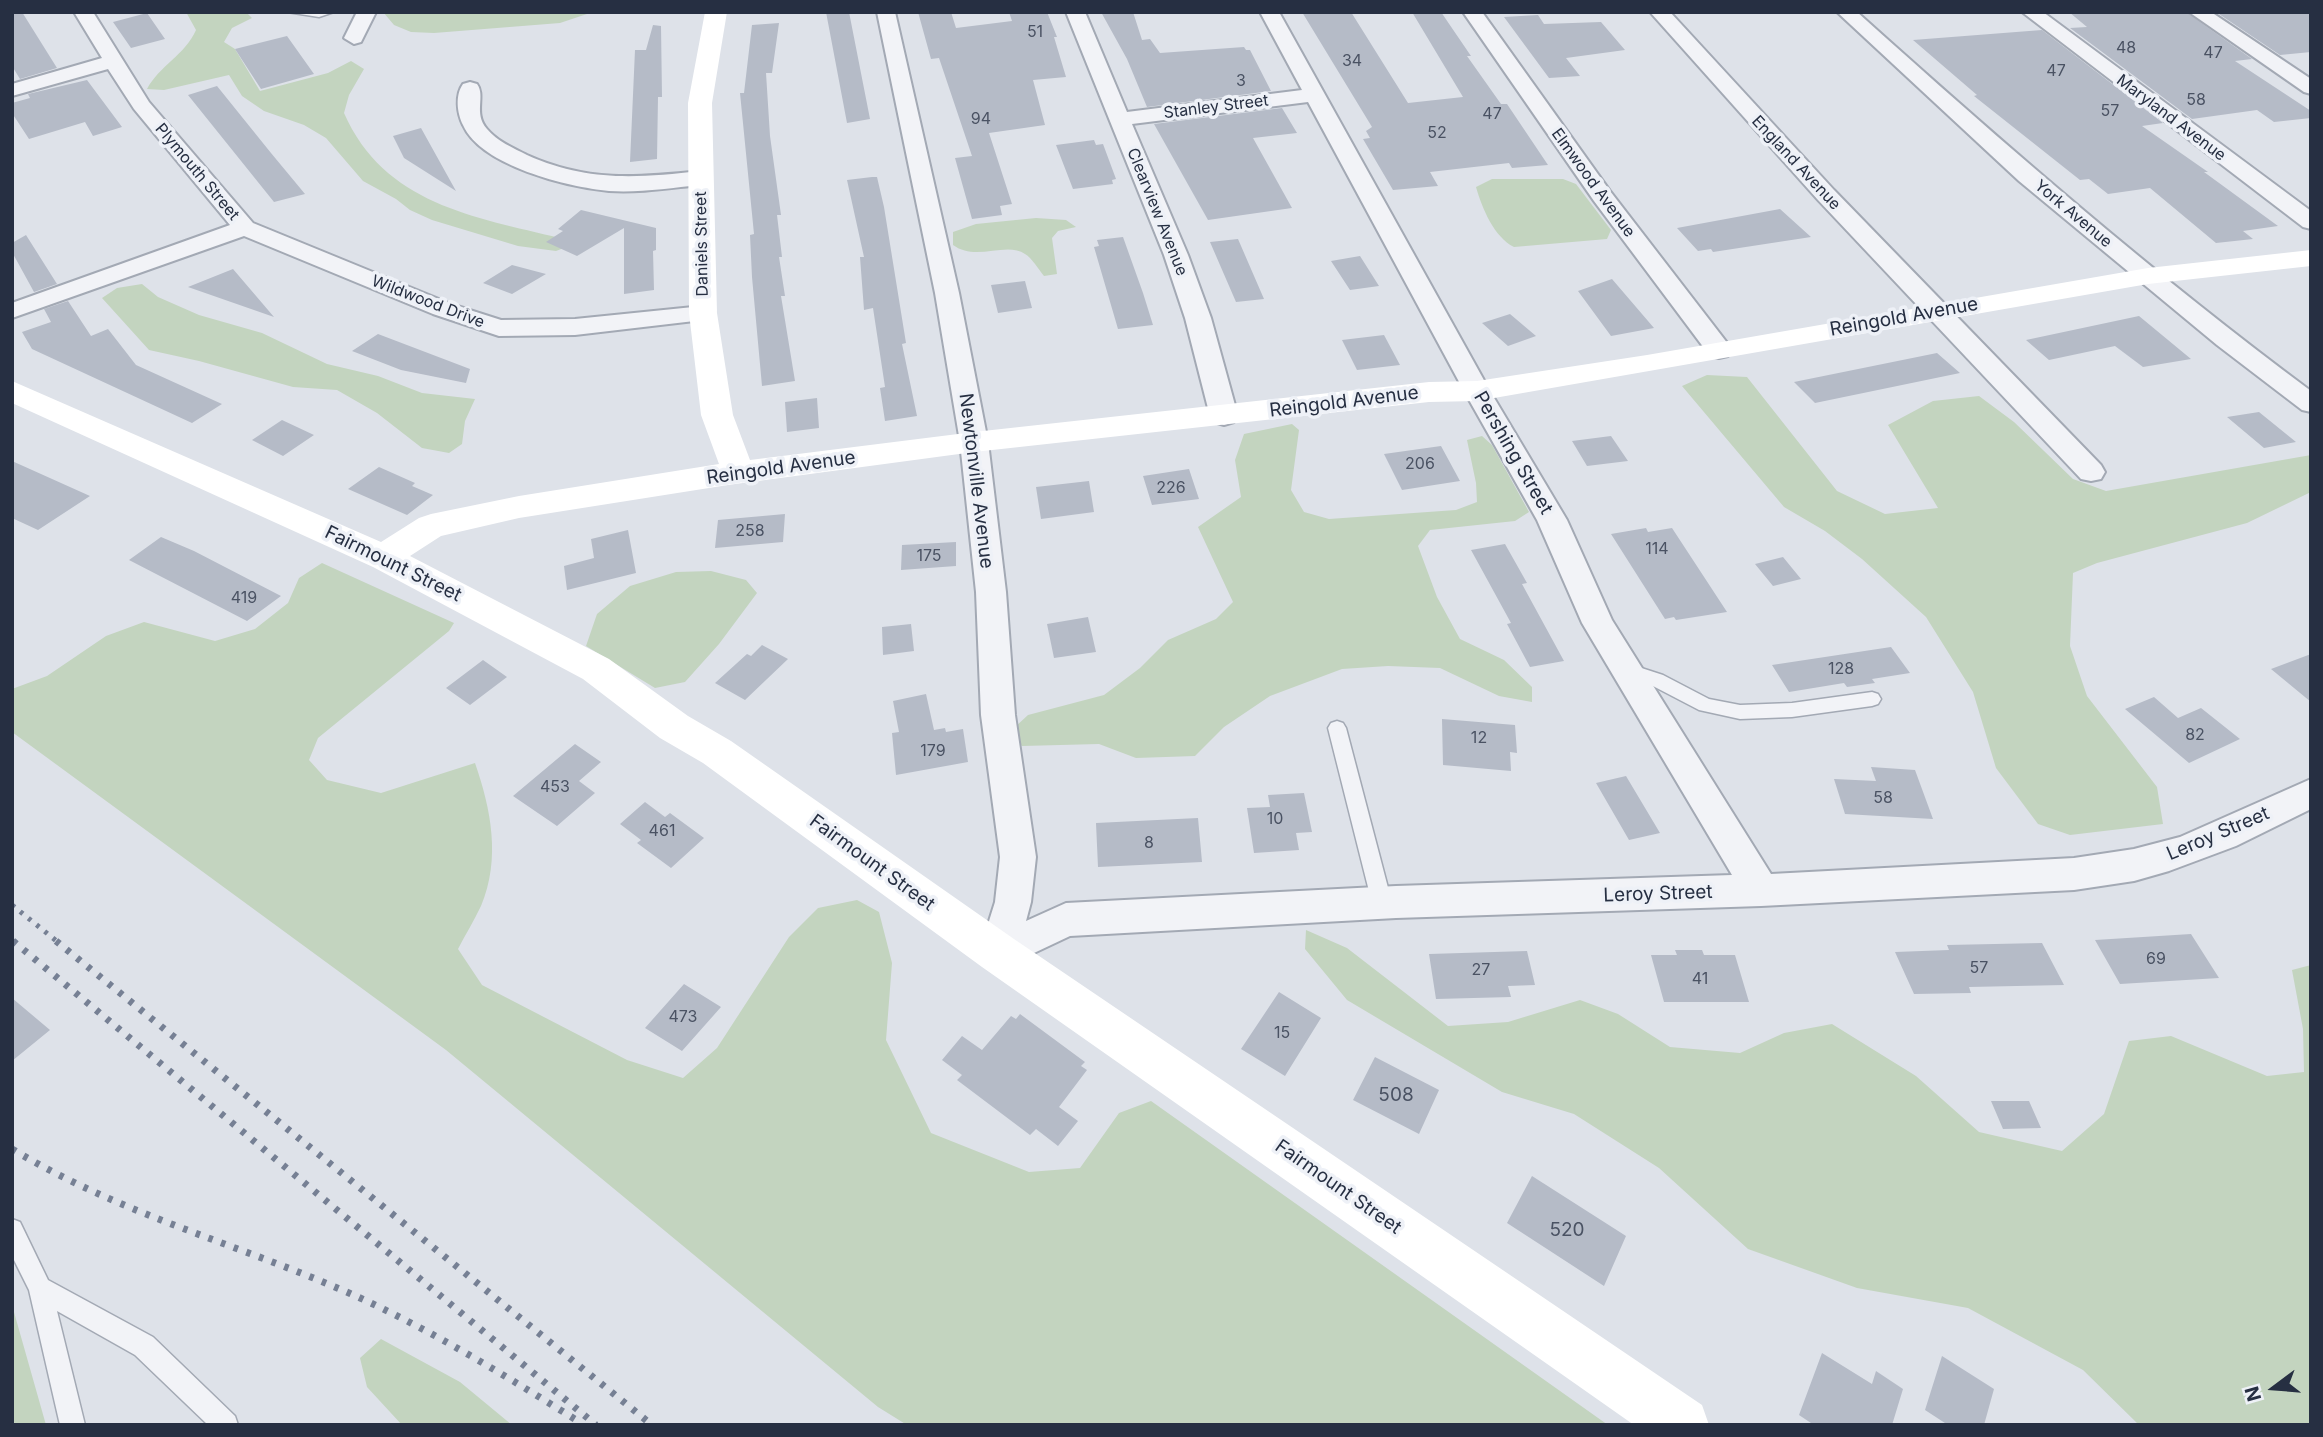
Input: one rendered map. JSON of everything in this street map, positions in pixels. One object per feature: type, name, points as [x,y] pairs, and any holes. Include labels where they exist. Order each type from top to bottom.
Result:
[{"type":"street","name":"Plymouth Street","points":[[12,311],[245,228],[141,104],[83,12]]},
{"type":"street","points":[[354,38],[367,12]]},
{"type":"street","name":"Daniels Street","points":[[716,12],[701,85],[703,313],[717,415],[738,473]]},
{"type":"street","name":"Newtonville Avenue","points":[[886,12],[947,293],[974,442],[991,593],[998,715],[1018,858],[1013,902],[998,953]]},
{"type":"street","name":"Clearview Avenue","points":[[1075,12],[1176,255],[1199,318],[1224,416]]},
{"type":"street","name":"Pershing Street","points":[[1269,12],[1477,391],[1552,520],[1580,588],[1625,669],[1761,890]]},
{"type":"street","name":"Elmwood Avenue","points":[[1472,12],[1602,196],[1718,350]]},
{"type":"street","name":"England Avenue","points":[[1659,12],[1742,106],[2091,472]]},
{"type":"street","name":"York Avenue","points":[[1846,12],[2027,176],[2148,276],[2311,404]]},
{"type":"street","name":"Maryland Avenue","points":[[2031,12],[2311,222]]},
{"type":"street","points":[[2198,12],[2311,88]]},
{"type":"street","points":[[12,90],[113,61]]},
{"type":"street","points":[[470,88],[469,115],[477,130],[495,147],[522,160],[564,176],[607,184],[700,178]]},
{"type":"street","name":"Stanley Street","points":[[1118,119],[1314,95]]},
{"type":"street","name":"Wildwood Drive","points":[[245,228],[433,305],[499,328],[563,328],[703,313]]},
{"type":"street","name":"Reingold Avenue","points":[[386,558],[422,530],[444,522],[503,510],[738,473],[974,442],[1429,392],[1477,391],[2148,276],[2311,258]]},
{"type":"street","name":"Fairmount Street","points":[[12,391],[386,558],[596,669],[674,727],[717,752],[998,953],[1682,1425]]},
{"type":"street","name":"Leroy Street","points":[[998,953],[1066,920],[1382,903],[1761,890],[2110,870],[2148,862],[2207,842],[2311,793]]},
{"type":"lane","points":[[292,12],[319,15],[329,12]]},
{"type":"lane","points":[[1625,669],[1657,680],[1705,705],[1740,712],[1792,710],[1872,699]]},
{"type":"lane","points":[[1337,728],[1382,903]]},
{"type":"lane","points":[[12,1230],[40,1288],[73,1425]]},
{"type":"lane","points":[[40,1288],[144,1346],[226,1425]]},
{"type":"green space","points":[[186,12],[246,12],[252,18],[232,28],[224,42],[235,49],[260,91],[328,73],[351,61],[364,69],[349,95],[344,113],[361,144],[383,168],[407,187],[435,202],[464,213],[560,238],[569,246],[556,251],[518,246],[432,220],[410,210],[363,181],[326,138],[304,125],[264,111],[242,96],[229,75],[164,90],[147,89],[185,47],[196,30]]},
{"type":"green space","points":[[383,12],[593,12],[560,23],[434,33],[411,32],[394,25]]},
{"type":"green space","points":[[1492,179],[1563,179],[1576,184],[1611,230],[1607,239],[1514,247],[1495,229],[1485,213],[1476,187]]},
{"type":"green space","points":[[1036,218],[1066,220],[1076,227],[1058,231],[1052,238],[1057,274],[1044,276],[1030,258],[1017,251],[1009,249],[971,252],[953,245],[953,232],[976,224]]},
{"type":"green space","points":[[142,284],[158,297],[199,315],[262,333],[327,364],[378,376],[422,393],[475,399],[465,421],[462,444],[449,453],[422,448],[377,413],[337,390],[293,387],[149,350],[102,298],[117,288]]},
{"type":"green space","points":[[1707,375],[1747,377],[1837,491],[1885,514],[1938,508],[1888,425],[1933,401],[1979,396],[2014,422],[2073,479],[2106,491],[2311,455],[2311,492],[2247,523],[2097,563],[2073,573],[2070,646],[2087,696],[2157,787],[2163,824],[2070,835],[2038,824],[1996,768],[1973,692],[1926,617],[1862,559],[1825,531],[1784,507],[1682,386]]},
{"type":"green space","points":[[1292,424],[1299,430],[1291,490],[1304,512],[1329,519],[1456,510],[1477,502],[1467,440],[1482,436],[1492,445],[1529,512],[1515,521],[1430,530],[1418,546],[1437,597],[1460,639],[1504,660],[1532,687],[1532,702],[1499,696],[1440,668],[1388,666],[1342,669],[1270,696],[1224,727],[1195,756],[1136,758],[1099,744],[1022,746],[1014,738],[1015,727],[1028,715],[1104,695],[1140,668],[1168,640],[1216,619],[1233,602],[1198,527],[1241,497],[1235,460],[1244,434]]},
{"type":"green space","points":[[322,563],[454,623],[449,631],[318,738],[309,760],[327,780],[381,793],[475,763],[489,816],[491,870],[481,906],[458,949],[482,985],[627,1060],[683,1078],[717,1048],[789,937],[818,908],[857,900],[879,912],[892,963],[886,1040],[931,1133],[1029,1172],[1080,1168],[1119,1113],[1151,1101],[1608,1425],[907,1425],[878,1407],[446,1050],[12,732],[12,689],[47,676],[106,636],[144,622],[215,641],[255,629],[288,603],[299,578]]},
{"type":"green space","points":[[711,571],[746,580],[757,593],[719,644],[685,682],[655,688],[586,646],[597,614],[630,586],[676,572]]},
{"type":"green space","points":[[1306,930],[1347,948],[1448,1026],[1508,1022],[1580,1000],[1618,1014],[1670,1047],[1740,1053],[1784,1033],[1832,1024],[1916,1076],[1979,1132],[2062,1151],[2104,1114],[2129,1041],[2171,1036],[2267,1076],[2304,1072],[2303,1029],[2292,970],[2311,965],[2311,1425],[2139,1425],[2083,1370],[1968,1308],[1857,1288],[1748,1249],[1659,1168],[1574,1114],[1502,1092],[1347,1000],[1305,949]]},
{"type":"green space","points":[[12,1305],[46,1425],[12,1425]]},
{"type":"green space","points":[[381,1339],[460,1382],[512,1425],[402,1425],[367,1387],[360,1358]]},
{"type":"building","points":[[12,12],[22,12],[57,68],[20,79],[12,66]]},
{"type":"building","points":[[826,12],[849,12],[870,119],[847,123]]},
{"type":"building","points":[[918,12],[951,12],[956,28],[1012,21],[1009,12],[1047,12],[1057,37],[1054,37],[1066,77],[1033,80],[1045,125],[989,133],[1012,204],[1000,206],[1002,215],[972,219],[955,158],[972,156],[939,58],[931,59]]},
{"type":"building","points":[[1101,12],[1133,12],[1142,40],[1150,39],[1160,53],[1244,47],[1250,50],[1271,91],[1147,107],[1127,59]]},
{"type":"building","points":[[1302,12],[1351,12],[1408,103],[1463,97],[1412,12],[1441,12],[1471,56],[1467,56],[1501,104],[1507,104],[1548,165],[1512,168],[1509,163],[1430,172],[1438,186],[1393,190],[1363,139],[1370,138],[1366,131],[1372,127]]},
{"type":"building","points":[[2069,12],[2186,12],[2252,59],[2235,61],[2311,111],[2311,118],[2274,122],[2257,110],[2192,119],[2070,28],[2087,27]]},
{"type":"building","points":[[2216,12],[2311,12],[2311,52],[2280,55]]},
{"type":"building","points":[[147,13],[165,39],[131,48],[113,22]]},
{"type":"building","points":[[1538,15],[1544,24],[1601,22],[1625,50],[1566,58],[1580,76],[1549,78],[1504,17]]},
{"type":"building","points":[[779,23],[772,73],[766,73],[770,136],[781,215],[777,215],[782,257],[779,257],[785,296],[781,296],[795,381],[762,386],[752,277],[750,235],[754,234],[740,93],[744,93],[752,25]]},
{"type":"building","points":[[653,25],[661,26],[662,97],[658,97],[657,159],[630,162],[635,50],[646,50]]},
{"type":"building","points":[[2042,30],[2163,123],[2142,126],[2278,226],[2243,231],[2253,239],[2216,243],[2150,188],[2108,194],[2089,179],[2080,180],[1974,96],[1977,95],[1913,40]]},
{"type":"building","points":[[287,36],[314,74],[261,89],[235,49]]},
{"type":"building","points":[[87,80],[122,127],[93,136],[85,122],[29,139],[12,113],[12,103],[30,98],[28,94]]},
{"type":"building","points":[[217,86],[305,194],[274,202],[188,95]]},
{"type":"building","points":[[1282,108],[1297,133],[1253,138],[1292,208],[1208,220],[1154,124]]},
{"type":"building","points":[[421,128],[456,191],[404,158],[393,136]]},
{"type":"building","points":[[1094,140],[1096,145],[1103,144],[1116,179],[1112,180],[1113,184],[1073,189],[1056,145]]},
{"type":"building","points":[[877,177],[906,343],[902,344],[917,416],[885,421],[880,388],[885,387],[873,308],[864,310],[860,257],[864,257],[847,180]]},
{"type":"building","points":[[1780,209],[1811,237],[1713,252],[1711,249],[1698,251],[1677,228]]},
{"type":"building","points":[[581,210],[656,228],[656,250],[653,251],[654,290],[624,294],[624,228],[577,256],[546,242],[563,231],[558,229]]},
{"type":"building","points":[[26,235],[57,284],[34,292],[12,252],[12,243]]},
{"type":"building","points":[[1123,237],[1153,325],[1118,329],[1094,247],[1099,246],[1097,240]]},
{"type":"building","points":[[1238,239],[1264,299],[1236,302],[1210,242]]},
{"type":"building","points":[[1360,256],[1379,286],[1350,290],[1331,261]]},
{"type":"building","points":[[512,265],[546,274],[512,294],[483,283]]},
{"type":"building","points":[[233,269],[274,317],[188,287]]},
{"type":"building","points":[[1612,279],[1654,328],[1611,336],[1578,291]]},
{"type":"building","points":[[1025,281],[1032,308],[998,313],[991,285]]},
{"type":"building","points":[[68,301],[91,336],[108,329],[136,365],[222,404],[192,423],[32,349],[22,332],[51,322],[44,309]]},
{"type":"building","points":[[1510,314],[1536,336],[1508,346],[1482,323]]},
{"type":"building","points":[[2139,316],[2191,359],[2143,367],[2115,346],[2049,360],[2026,340]]},
{"type":"building","points":[[378,334],[470,369],[466,383],[401,370],[352,351]]},
{"type":"building","points":[[1384,335],[1400,365],[1357,370],[1342,340]]},
{"type":"building","points":[[1937,353],[1960,373],[1815,403],[1794,382]]},
{"type":"building","points":[[817,398],[819,428],[787,432],[785,402]]},
{"type":"building","points":[[2259,412],[2296,442],[2264,448],[2227,417]]},
{"type":"building","points":[[282,420],[314,435],[283,456],[252,440]]},
{"type":"building","points":[[1611,436],[1628,461],[1587,466],[1572,441]]},
{"type":"building","points":[[1441,446],[1460,481],[1402,490],[1384,454]]},
{"type":"building","points":[[12,461],[90,496],[38,530],[12,518]]},
{"type":"building","points":[[379,467],[415,483],[412,486],[433,495],[407,515],[348,489]]},
{"type":"building","points":[[1189,469],[1199,499],[1152,505],[1143,476]]},
{"type":"building","points":[[1089,481],[1094,512],[1041,519],[1036,487]]},
{"type":"building","points":[[785,514],[783,542],[715,548],[718,520]]},
{"type":"building","points":[[1646,528],[1648,532],[1672,528],[1727,612],[1676,620],[1674,617],[1665,619],[1611,534]]},
{"type":"building","points":[[628,530],[636,573],[567,590],[564,566],[594,558],[591,539]]},
{"type":"building","points":[[161,537],[281,596],[247,621],[129,560]]},
{"type":"building","points":[[956,542],[956,566],[901,570],[902,545]]},
{"type":"building","points":[[1505,544],[1527,583],[1522,584],[1564,661],[1530,667],[1507,624],[1511,623],[1471,550]]},
{"type":"building","points":[[1783,557],[1801,579],[1773,586],[1755,564]]},
{"type":"building","points":[[1088,617],[1096,652],[1054,658],[1047,624]]},
{"type":"building","points":[[911,624],[914,651],[883,655],[882,627]]},
{"type":"building","points":[[762,645],[788,659],[745,700],[715,683],[747,654],[751,656]]},
{"type":"building","points":[[1891,647],[1910,673],[1872,679],[1875,683],[1847,687],[1844,683],[1789,692],[1772,665]]},
{"type":"building","points":[[2311,654],[2311,702],[2271,669]]},
{"type":"building","points":[[483,660],[507,677],[470,705],[446,688]]},
{"type":"building","points":[[926,694],[934,730],[945,728],[946,732],[963,729],[968,762],[896,775],[892,733],[899,732],[893,701]]},
{"type":"building","points":[[2154,697],[2178,718],[2201,708],[2240,739],[2189,763],[2125,709]]},
{"type":"building","points":[[1442,719],[1515,725],[1517,753],[1510,752],[1511,771],[1443,765]]},
{"type":"building","points":[[575,744],[601,762],[579,781],[595,793],[557,826],[513,796]]},
{"type":"building","points":[[1871,767],[1915,770],[1933,819],[1845,814],[1834,779],[1876,781]]},
{"type":"building","points":[[1626,776],[1660,833],[1629,840],[1596,783]]},
{"type":"building","points":[[1304,793],[1312,832],[1296,833],[1299,850],[1254,853],[1247,808],[1270,807],[1268,795]]},
{"type":"building","points":[[645,802],[665,817],[670,813],[704,838],[671,868],[637,843],[641,840],[620,824]]},
{"type":"building","points":[[1198,818],[1202,862],[1098,867],[1096,823]]},
{"type":"building","points":[[2191,934],[2219,978],[2120,984],[2095,940]]},
{"type":"building","points":[[2042,943],[2064,985],[1969,987],[1971,993],[1914,994],[1895,952],[1949,950],[1947,945]]},
{"type":"building","points":[[1675,950],[1702,950],[1704,955],[1735,955],[1749,1002],[1664,1002],[1651,955],[1677,955]]},
{"type":"building","points":[[1527,951],[1535,985],[1508,986],[1511,997],[1436,999],[1429,954]]},
{"type":"building","points":[[684,984],[721,1007],[682,1051],[645,1028]]},
{"type":"building","points":[[1279,992],[1321,1018],[1285,1076],[1241,1049]]},
{"type":"building","points":[[12,998],[50,1030],[12,1061]]},
{"type":"building","points":[[1020,1014],[1085,1062],[1081,1066],[1087,1070],[1059,1107],[1078,1121],[1058,1146],[1036,1129],[1030,1135],[957,1080],[962,1075],[942,1060],[962,1036],[982,1050],[1011,1016],[1016,1019]]},
{"type":"building","points":[[1375,1057],[1439,1090],[1419,1134],[1353,1100]]},
{"type":"building","points":[[1991,1101],[2029,1101],[2041,1128],[2003,1129]]},
{"type":"building","points":[[1532,1176],[1626,1236],[1604,1286],[1507,1223]]},
{"type":"building","points":[[1822,1353],[1872,1384],[1876,1371],[1903,1389],[1892,1425],[1814,1425],[1799,1415]]},
{"type":"building","points":[[1942,1356],[1994,1389],[1984,1425],[1948,1425],[1925,1410]]},
{"type":"railway","points":[[12,905],[59,943]]},
{"type":"railway","points":[[13,941],[596,1425]]},
{"type":"railway","points":[[56,941],[652,1425]]},
{"type":"railway","points":[[12,1149],[94,1192],[306,1275],[379,1307],[467,1354],[581,1423]]}]
